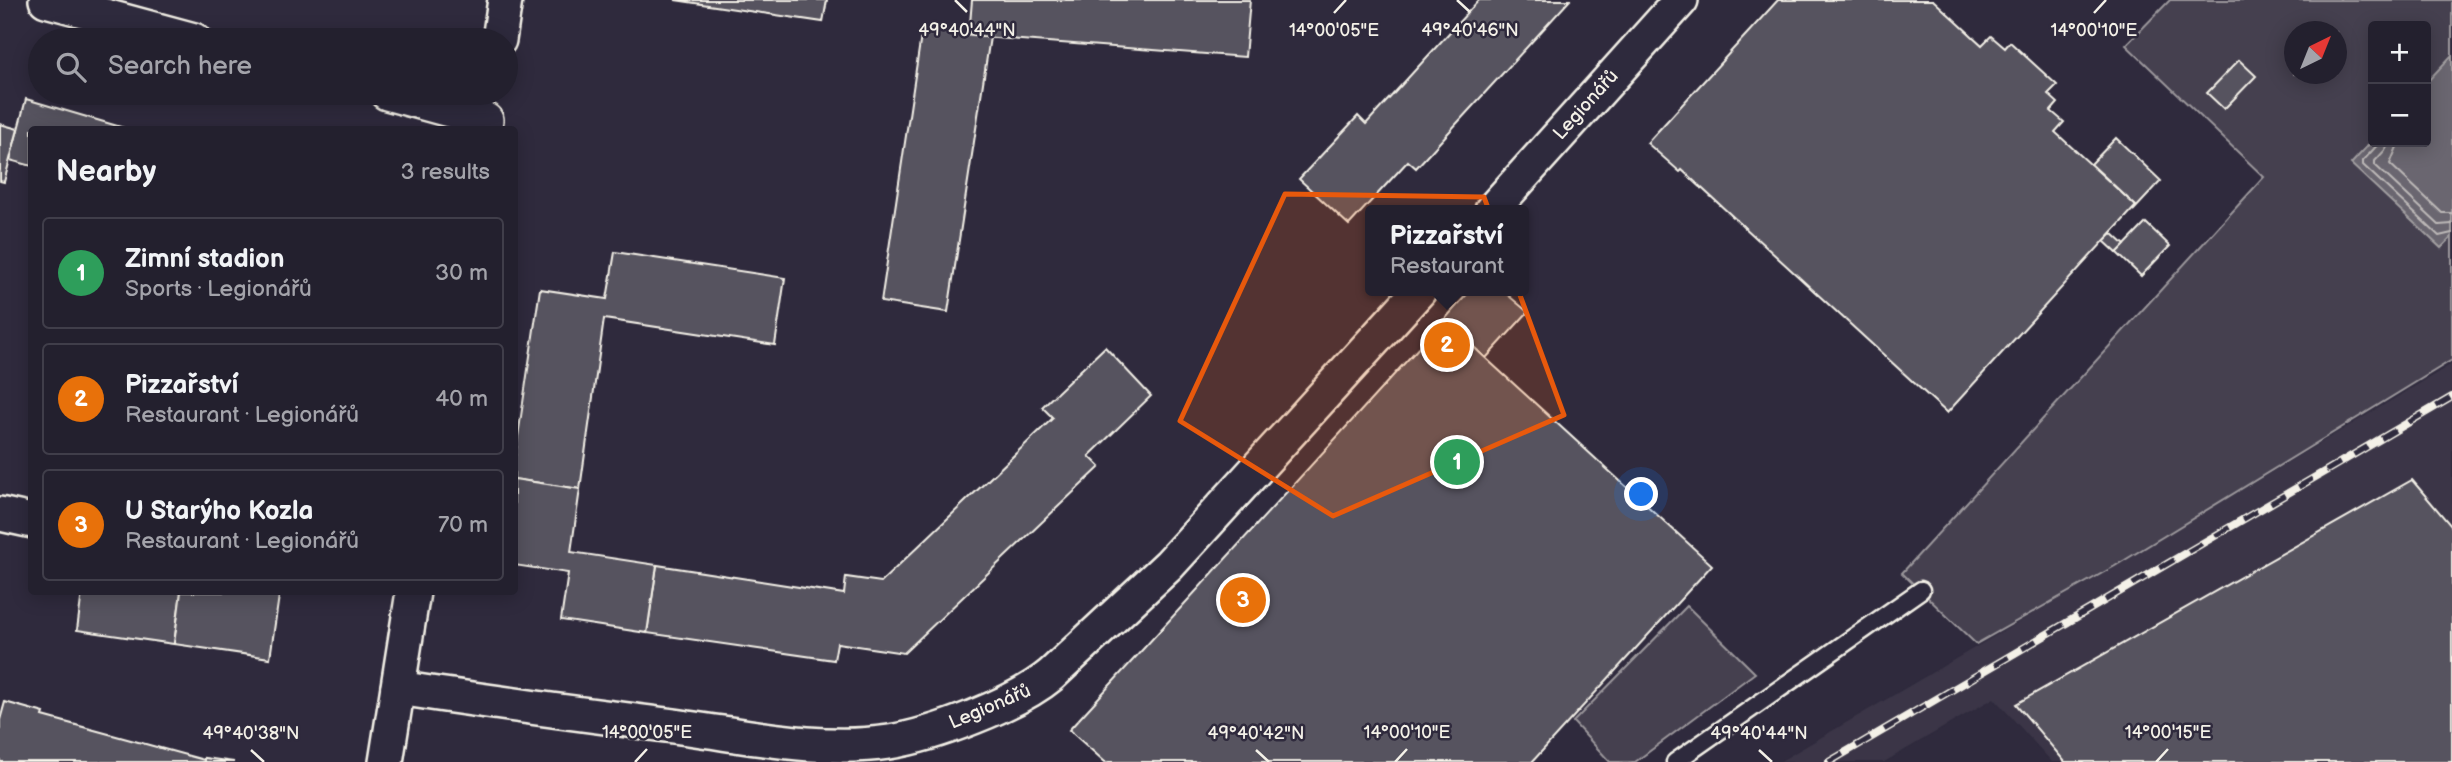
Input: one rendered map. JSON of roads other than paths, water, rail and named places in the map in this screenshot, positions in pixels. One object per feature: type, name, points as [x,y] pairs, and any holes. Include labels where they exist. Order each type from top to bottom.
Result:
[{"type":"street","points":[[46,0],[150,28]]},
{"type":"street","points":[[501,28],[505,0]]},
{"type":"street","name":"Legionářů","points":[[1496,205],[1681,0]]},
{"type":"street","points":[[429,105],[487,114]]},
{"type":"street","name":"Legionářů","points":[[398,688],[814,745],[890,742],[944,727],[1000,705],[1038,686],[1051,675],[1168,565],[1409,302]]},
{"type":"street","points":[[0,514],[28,520]]},
{"type":"street","points":[[386,762],[413,595]]},
{"type":"lane","points":[[1675,762],[1922,590]]},
{"type":"water","points":[[2452,55],[2452,237],[2441,248],[2351,164],[2368,145],[2431,147],[2431,78]]},
{"type":"railway","points":[[1829,762],[2452,397]]},
{"type":"place","name":"Pizzařství","points":[[1447,345]]},
{"type":"place","name":"Zimní stadion","points":[[1457,462]]},
{"type":"place","name":"U Starýho Kozla","points":[[1243,600]]}]
